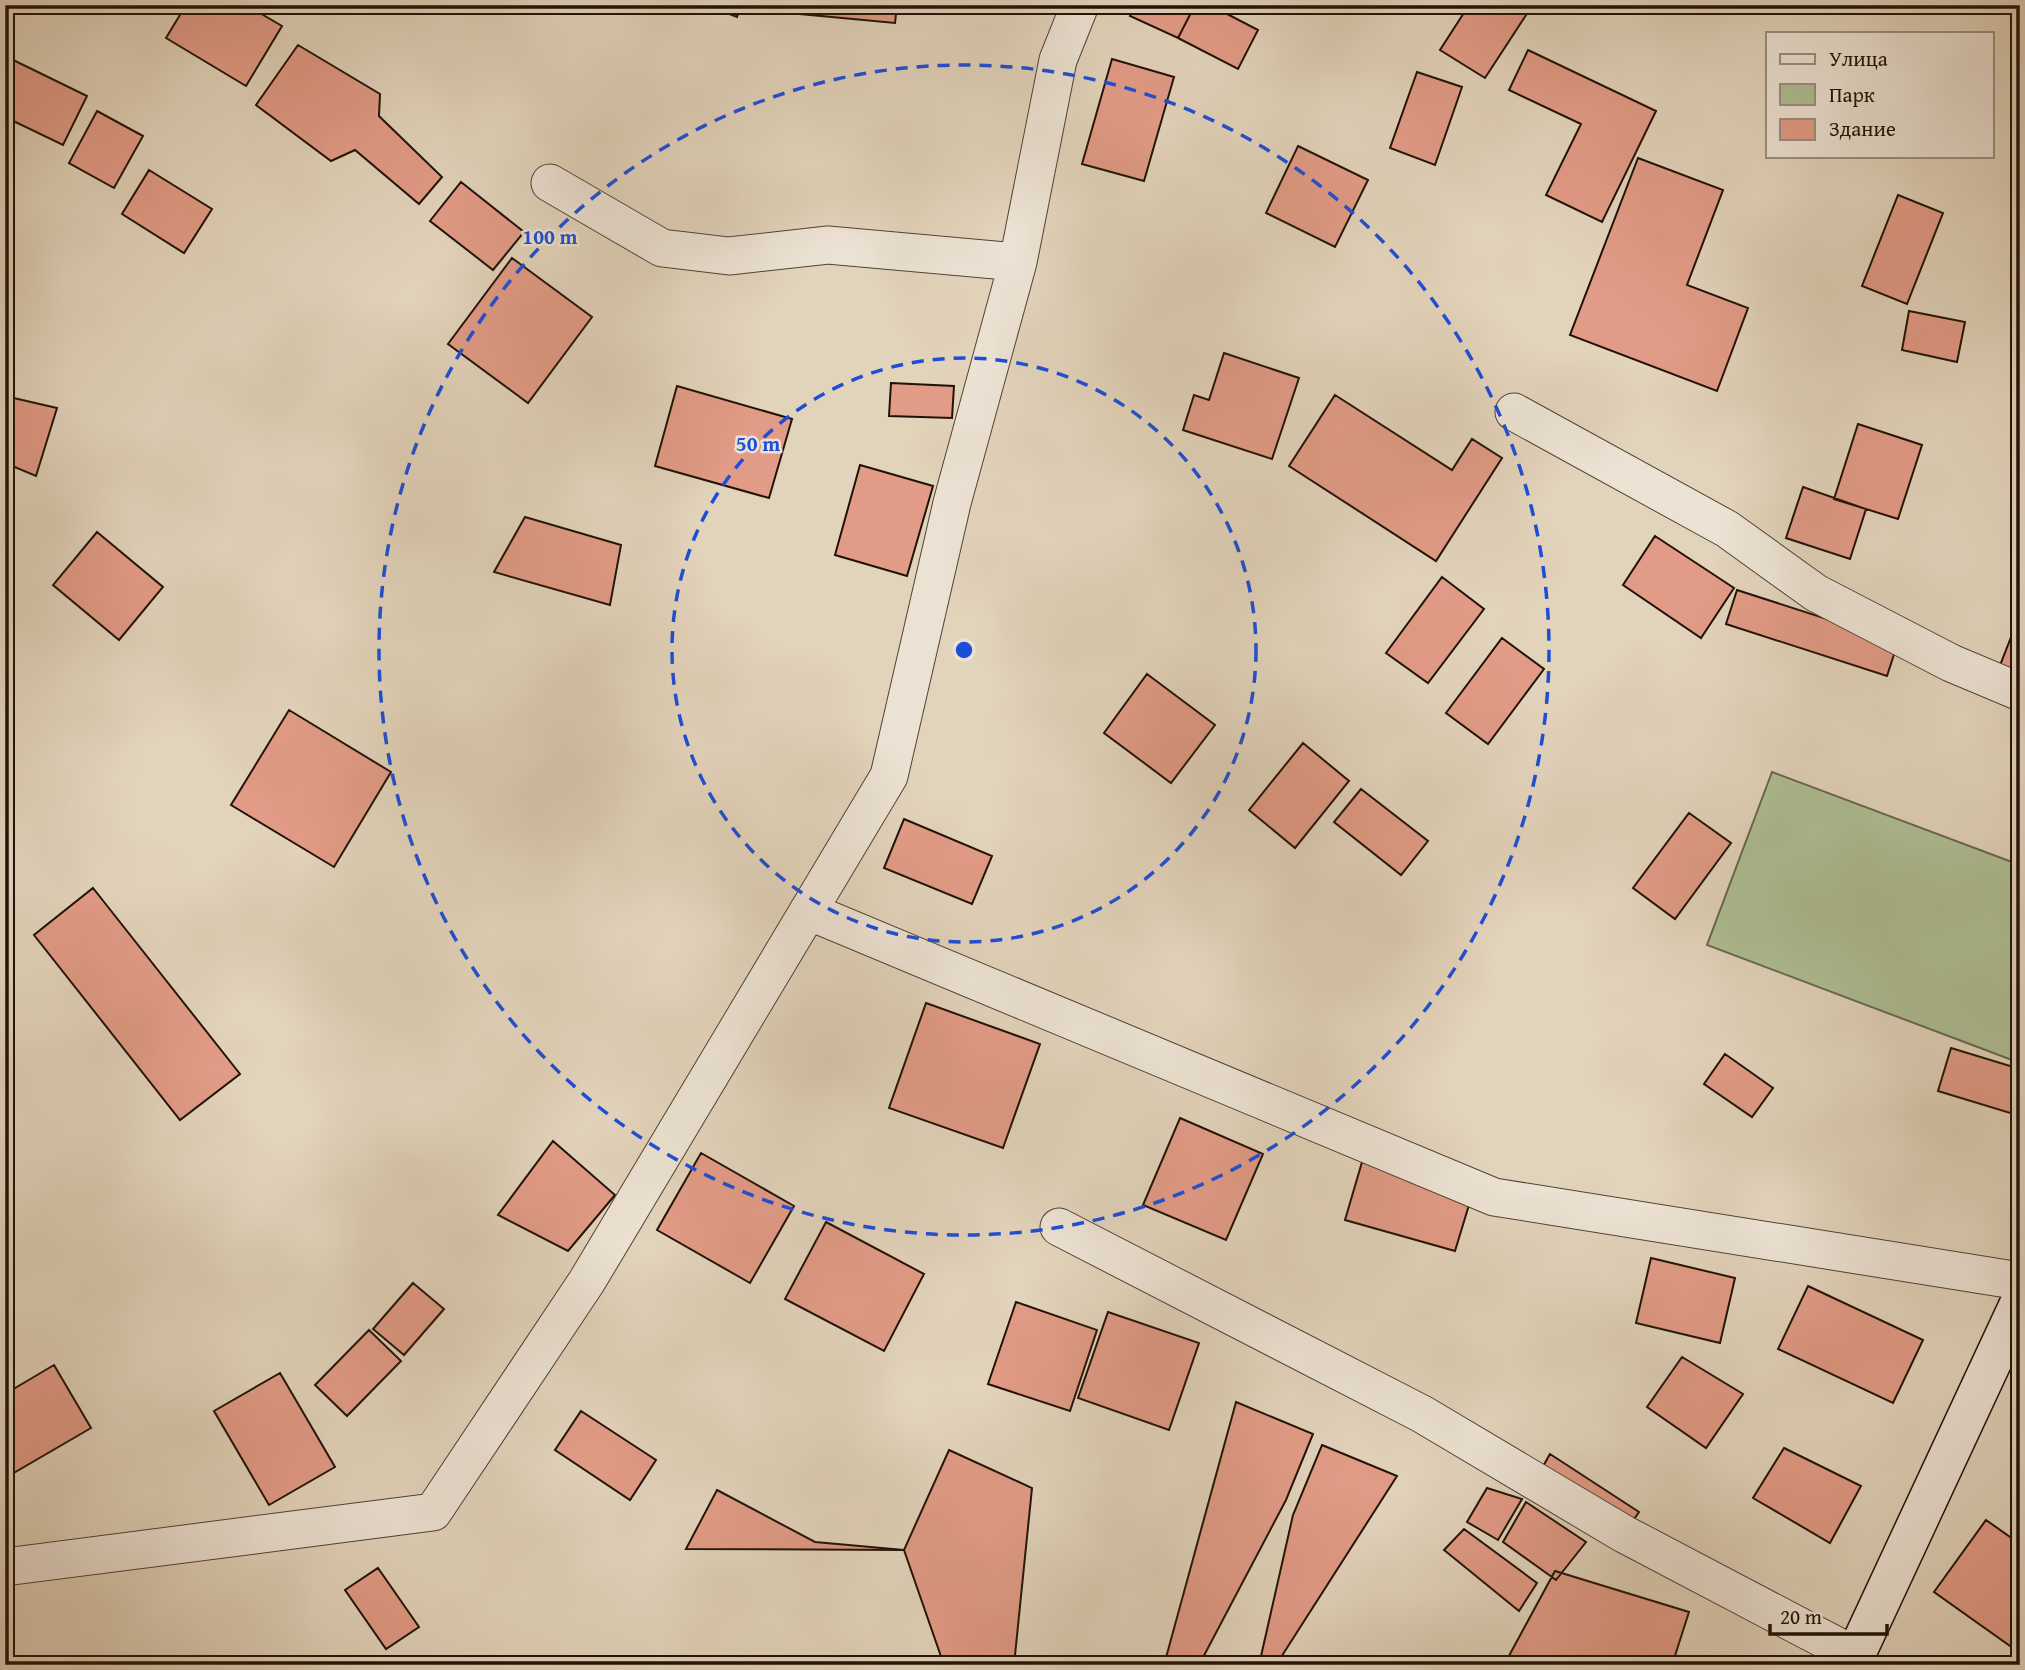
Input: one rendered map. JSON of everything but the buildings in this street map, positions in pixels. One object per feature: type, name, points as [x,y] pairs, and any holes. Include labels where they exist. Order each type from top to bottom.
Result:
[{"type":"street","points":[[5,1567],[433,1512],[587,1281],[889,776],[952,503],[1018,262],[1058,60],[1080,5]]},
{"type":"street","points":[[550,183],[662,248],[729,256],[828,244],[1018,262]]},
{"type":"street","points":[[1514,412],[1727,528],[1816,593],[1951,663],[2020,692]]},
{"type":"street","points":[[808,911],[1494,1196],[2020,1281]]},
{"type":"street","points":[[1059,1227],[1422,1415],[1624,1534],[1853,1661],[2020,1302]]},
{"type":"green space","points":[[1772,772],[2020,865],[2020,1063],[1707,945]]}]
